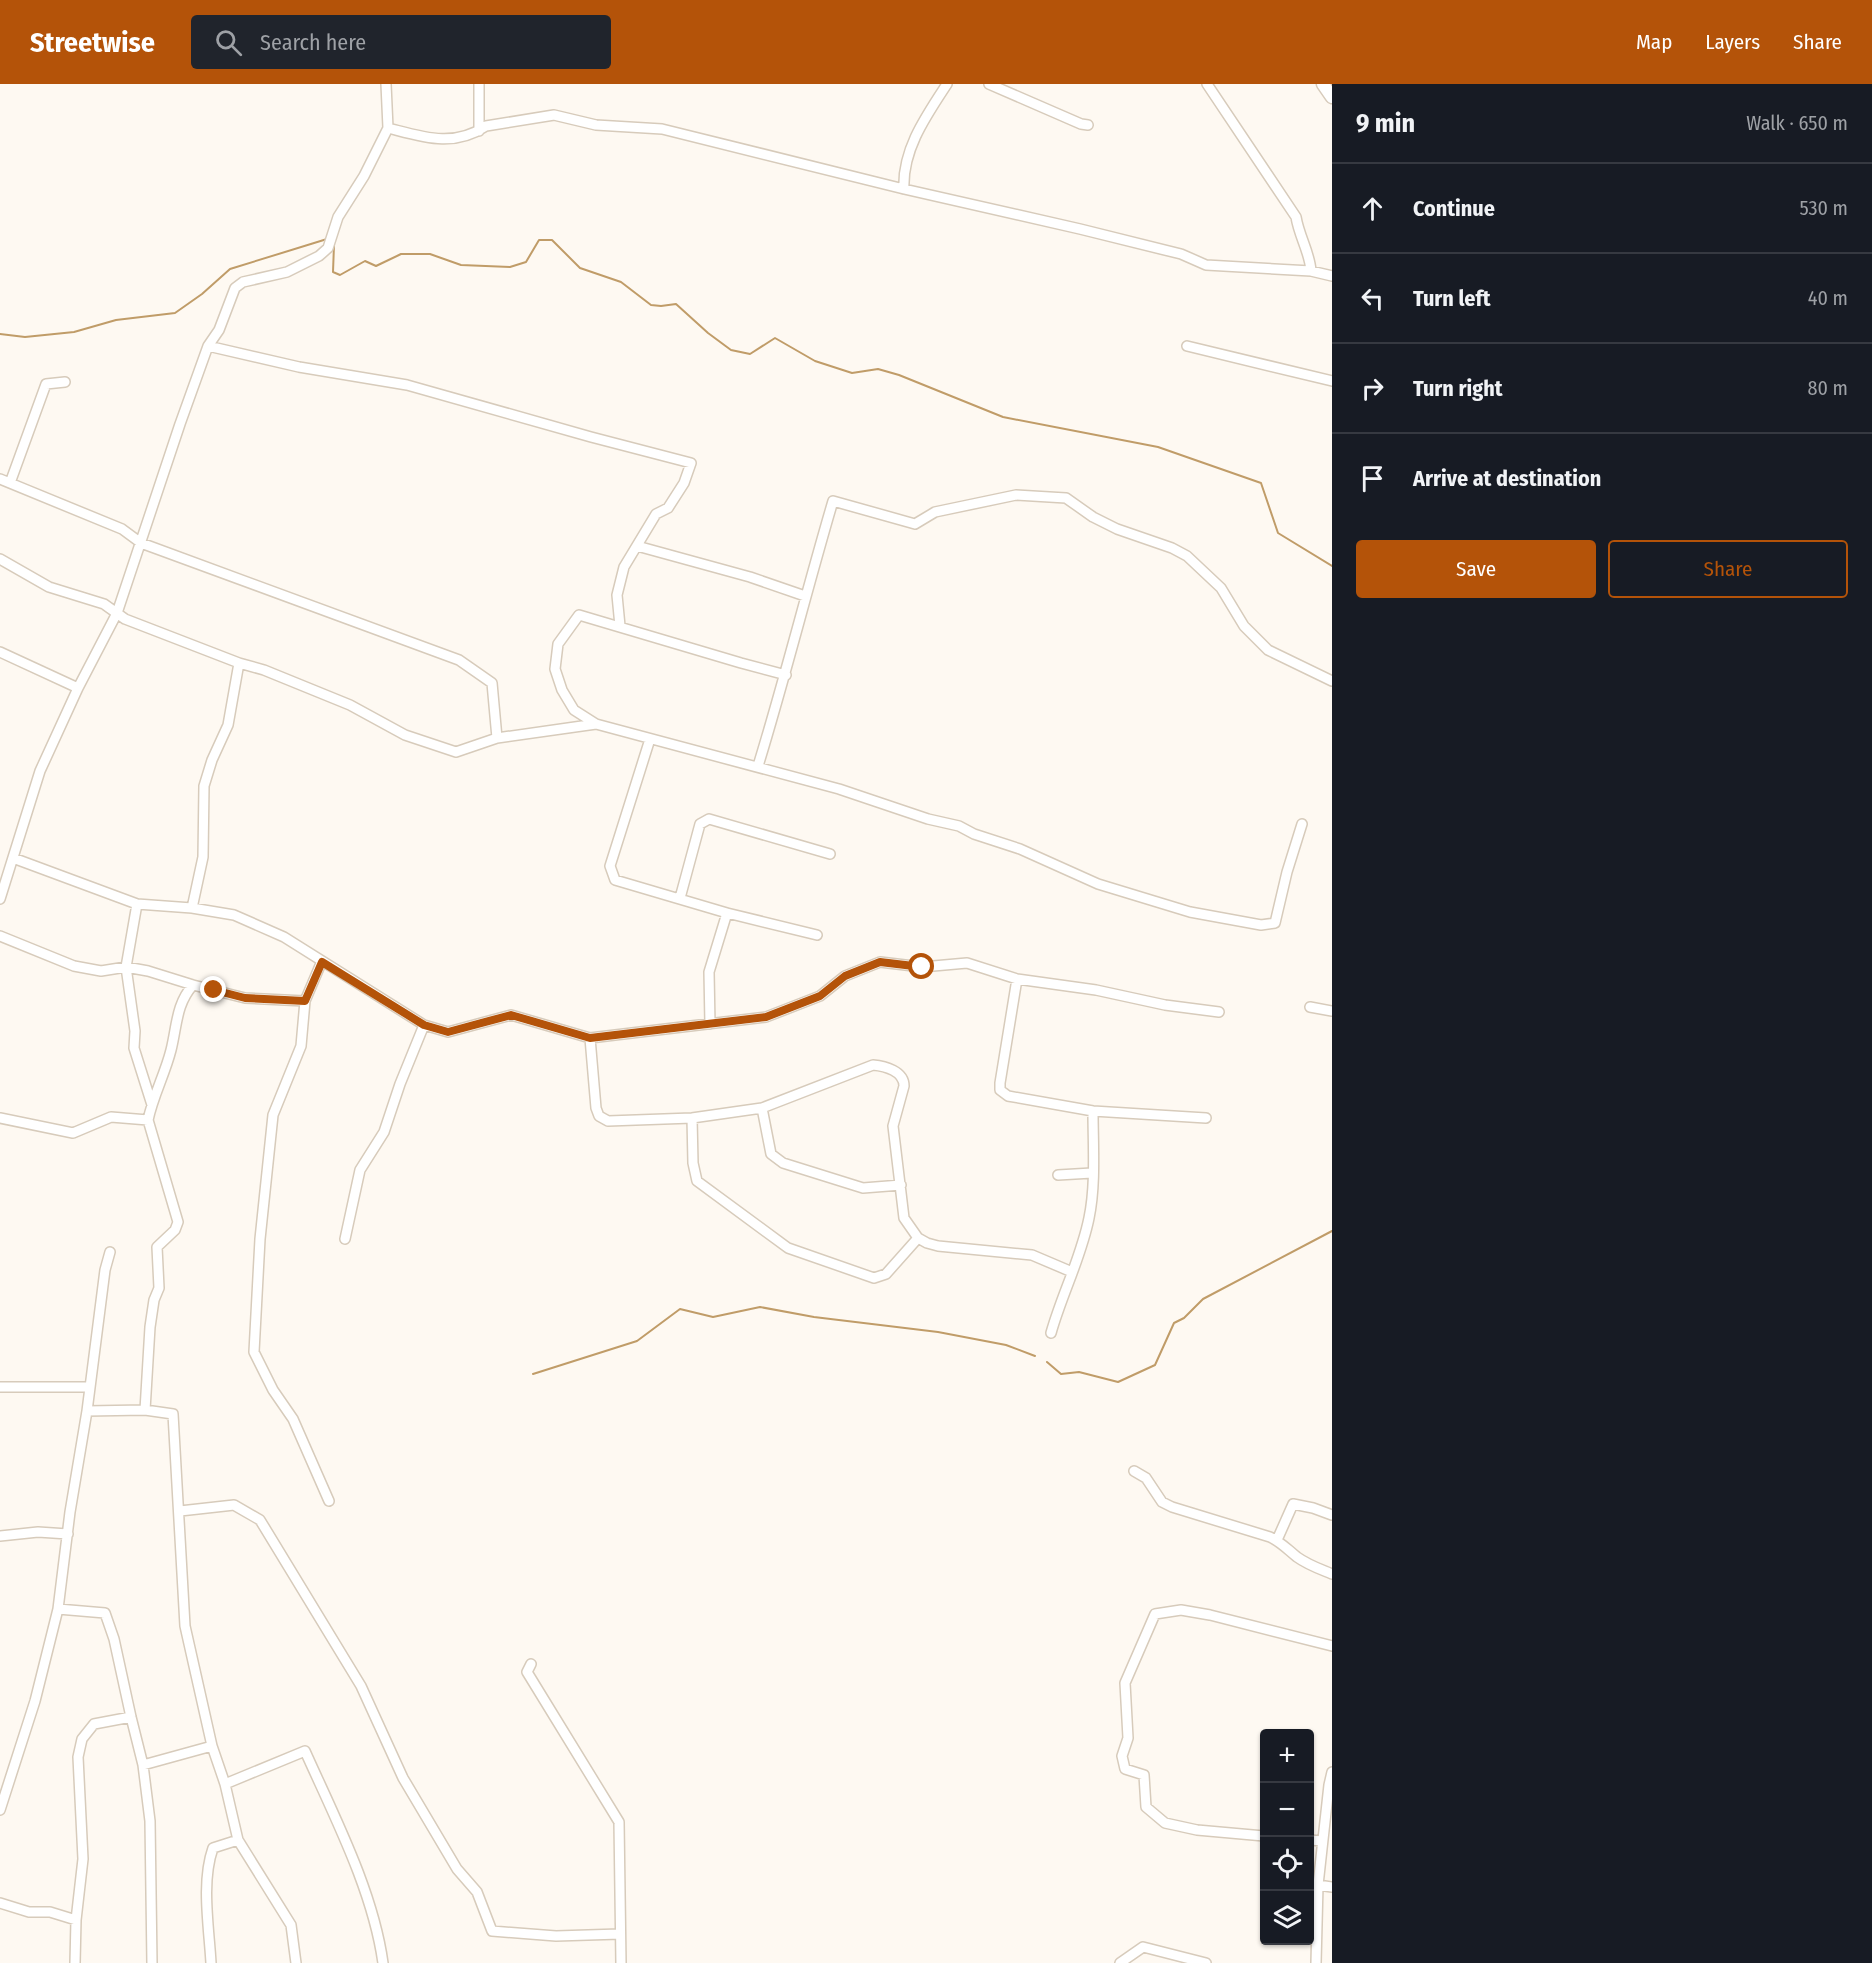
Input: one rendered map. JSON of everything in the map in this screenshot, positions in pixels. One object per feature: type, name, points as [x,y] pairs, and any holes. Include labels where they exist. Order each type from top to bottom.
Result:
[{"type":"street","points":[[0,899],[40,771],[78,688],[117,613],[208,346],[219,330],[235,288],[243,282],[287,272],[319,256],[327,249],[338,217],[364,176],[388,128],[386,84]]},
{"type":"street","points":[[479,84],[479,131]]},
{"type":"street","points":[[904,189],[903,177],[917,129],[947,84]]},
{"type":"street","points":[[989,84],[1088,126]]},
{"type":"street","points":[[1208,84],[1296,217],[1311,271]]},
{"type":"street","points":[[1323,84],[1332,97]]},
{"type":"street","points":[[388,128],[433,140],[457,138],[479,131],[486,126],[555,115],[596,125],[662,129],[1181,254],[1206,265],[1311,271],[1332,276]]},
{"type":"street","points":[[208,346],[299,367],[407,385],[691,463],[684,483],[668,508],[656,514],[624,567],[617,595],[620,626]]},
{"type":"street","points":[[1187,346],[1332,381]]},
{"type":"street","points":[[65,382],[46,384],[5,481],[122,529],[141,543],[459,660],[492,683],[497,738]]},
{"type":"street","points":[[758,766],[786,675],[805,596],[833,501],[915,524],[935,512],[1016,495],[1066,498],[1078,508],[1109,525],[1172,548],[1187,556],[1221,588],[1244,626],[1268,650],[1332,681]]},
{"type":"street","points":[[637,546],[750,577],[805,596]]},
{"type":"street","points":[[0,559],[49,587],[104,604],[125,619],[239,663],[264,670],[350,705],[405,735],[456,752],[497,738],[596,724]]},
{"type":"street","points":[[786,675],[579,615],[558,644],[555,669],[562,690],[574,710],[596,724],[758,766],[862,796],[928,819],[959,826],[974,834],[1020,849],[1098,884],[1190,912],[1261,926],[1275,922],[1302,824]]},
{"type":"street","points":[[0,652],[78,688]]},
{"type":"street","points":[[192,908],[202,858],[204,786],[212,760],[228,725],[239,663]]},
{"type":"street","points":[[650,739],[610,866],[615,880],[727,913],[817,936]]},
{"type":"street","points":[[680,898],[699,824],[709,819],[830,854]]},
{"type":"street","points":[[13,858],[137,904],[192,908],[234,915],[284,937],[424,1025],[448,1032],[511,1015],[590,1038],[766,1017],[820,996],[845,976],[880,962],[922,967],[967,963],[1017,979],[1096,990],[1165,1005],[1219,1012]]},
{"type":"street","points":[[137,904],[126,967],[135,1031],[134,1048],[152,1105]]},
{"type":"street","points":[[710,1024],[710,972],[727,913]]},
{"type":"street","points":[[0,936],[74,966],[101,971],[126,967],[245,998],[305,1001]]},
{"type":"street","points":[[322,962],[305,1001],[302,1046],[273,1115],[260,1239],[254,1353],[273,1390],[293,1419],[329,1501]]},
{"type":"street","points":[[1017,979],[1000,1083],[1000,1090],[1008,1096],[1093,1111],[1206,1118]]},
{"type":"street","points":[[145,1410],[150,1327],[154,1300],[159,1288],[157,1247],[175,1230],[178,1222],[148,1120],[171,1051],[179,1008],[184,995],[193,985]]},
{"type":"street","points":[[1310,1007],[1332,1011]]},
{"type":"street","points":[[345,1239],[360,1170],[384,1132],[400,1084],[424,1025]]},
{"type":"street","points":[[590,1038],[596,1108],[599,1116],[608,1121],[692,1118],[762,1108],[873,1065],[881,1065],[898,1072],[904,1080],[904,1086],[893,1126],[904,1218],[918,1238],[938,1246],[1032,1255],[1072,1272]]},
{"type":"street","points":[[762,1108],[771,1154],[783,1163],[863,1188],[901,1185]]},
{"type":"street","points":[[1051,1333],[1081,1249],[1090,1216],[1093,1111]]},
{"type":"street","points":[[0,1118],[73,1133],[111,1117],[148,1120]]},
{"type":"street","points":[[692,1118],[693,1162],[697,1181],[789,1248],[874,1278],[886,1274],[918,1238]]},
{"type":"street","points":[[1058,1174],[1092,1173]]},
{"type":"street","points":[[0,1810],[4,1782],[35,1701],[58,1609],[105,1270],[110,1252]]},
{"type":"street","points":[[0,1376],[3,1386],[89,1387]]},
{"type":"street","points":[[87,1411],[145,1410],[173,1414],[185,1626],[212,1746],[225,1784],[238,1840],[291,1926],[296,1963]]},
{"type":"street","points":[[1134,1471],[1146,1478],[1162,1502],[1172,1508],[1215,1519],[1276,1540],[1316,1569],[1332,1574]]},
{"type":"street","points":[[1276,1540],[1293,1504],[1332,1515]]},
{"type":"street","points":[[180,1511],[234,1505],[260,1520],[361,1686],[403,1778],[457,1869],[477,1892],[492,1931],[556,1936],[620,1934]]},
{"type":"street","points":[[0,1536],[38,1532],[68,1534]]},
{"type":"street","points":[[58,1609],[105,1613],[114,1639],[130,1717],[143,1765],[150,1821],[152,1963]]},
{"type":"street","points":[[1260,1836],[1197,1830],[1165,1823],[1146,1808],[1144,1775],[1125,1769],[1122,1756],[1128,1738],[1125,1683],[1155,1614],[1181,1610],[1210,1615],[1332,1646]]},
{"type":"street","points":[[531,1664],[527,1672],[619,1822],[621,1963]]},
{"type":"street","points":[[75,1963],[76,1920],[83,1859],[78,1757],[82,1738],[94,1724],[130,1717]]},
{"type":"street","points":[[143,1765],[212,1746]]},
{"type":"street","points":[[225,1784],[305,1751],[354,1860],[380,1937],[383,1963]]},
{"type":"street","points":[[1316,1963],[1318,1885],[1332,1772]]},
{"type":"street","points":[[211,1963],[206,1874],[209,1857],[213,1848],[238,1840]]},
{"type":"street","points":[[1314,1840],[1322,1841]]},
{"type":"street","points":[[1318,1885],[1332,1887]]},
{"type":"street","points":[[0,1904],[29,1912],[50,1912],[76,1920]]},
{"type":"street","points":[[1120,1963],[1143,1947],[1206,1963]]},
{"type":"waterway","points":[[0,334],[25,337],[74,332],[116,320],[175,313],[202,294],[230,269],[327,239]]},
{"type":"waterway","points":[[334,245],[333,272],[340,275],[365,261],[376,266],[401,254],[430,254],[461,265],[510,267],[526,262],[539,240],[552,240],[580,268],[621,282],[651,305],[676,304],[731,350],[750,354],[775,338],[815,361],[852,373],[878,369],[899,375],[1003,417],[1158,447],[1261,483],[1278,533],[1332,566]]},
{"type":"waterway","points":[[1047,1362],[1061,1374],[1079,1372],[1118,1382],[1155,1365],[1174,1323],[1184,1318],[1203,1299],[1332,1231]]},
{"type":"waterway","points":[[533,1374],[637,1341],[680,1309],[713,1317],[760,1307],[814,1317],[938,1332],[1006,1345],[1035,1356]]},
{"type":"route","points":[[214,990],[245,998],[305,1001],[322,962],[424,1025],[448,1032],[511,1015],[590,1038],[766,1017],[820,996],[845,976],[880,962],[922,967]]}]
